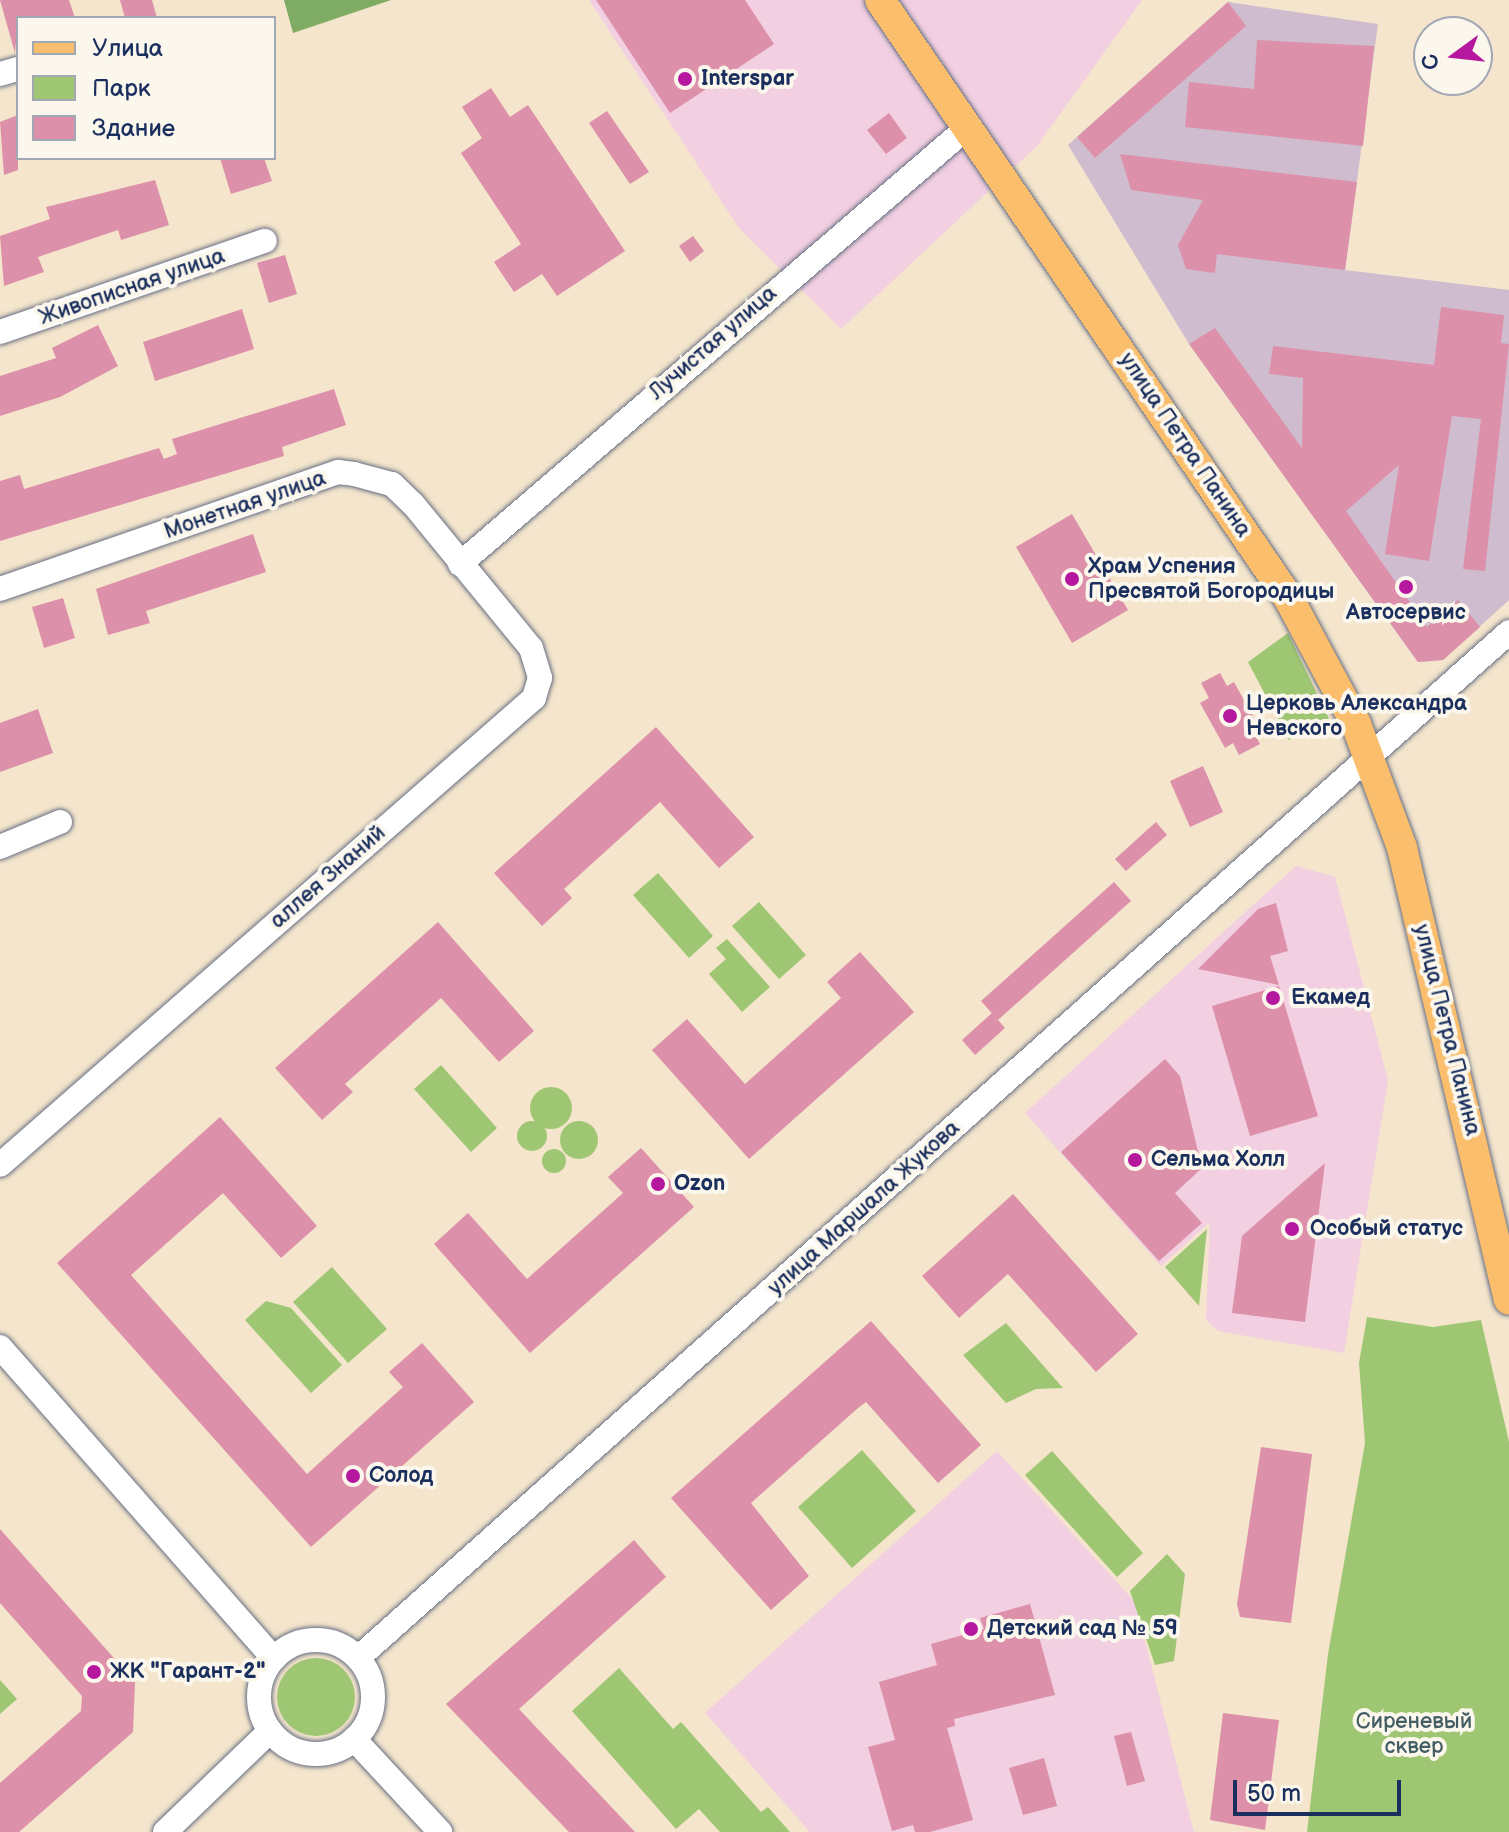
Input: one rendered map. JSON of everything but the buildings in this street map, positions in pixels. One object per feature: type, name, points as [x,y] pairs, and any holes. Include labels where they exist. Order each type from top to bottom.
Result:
[{"type":"main road","name":"улица Петра Панина","points":[[880,0],[969,126],[1295,608],[1370,758],[1405,860],[1509,1299]]},
{"type":"street","name":"Лучистая улица","points":[[460,564],[969,126]]},
{"type":"street","name":"Живописная улица","points":[[0,332],[265,241]]},
{"type":"street","name":"Монетная улица","points":[[0,589],[338,472],[392,484],[460,564]]},
{"type":"street","name":"аллея Знаний","points":[[0,1165],[534,698],[538,659],[460,564]]},
{"type":"street","name":"улица Маршала Жукова","points":[[358,1658],[1509,632]]},
{"type":"street","points":[[0,847],[60,822]]},
{"type":"street","points":[[0,1347],[274,1659]]},
{"type":"street","points":[[313,1640],[358,1658],[373,1700],[354,1739],[313,1754],[270,1731],[260,1694],[274,1659],[313,1640]]},
{"type":"street","points":[[165,1832],[270,1731]]},
{"type":"street","points":[[354,1739],[440,1832]]},
{"type":"shaded area","points":[[589,0],[1142,0],[1037,146],[841,329],[739,228]]},
{"type":"shaded area","points":[[1228,2],[1378,24],[1345,270],[1509,290],[1509,600],[1443,660],[1418,662],[1189,344],[1068,145]]},
{"type":"shaded area","points":[[1296,866],[1335,877],[1388,1080],[1344,1353],[1218,1331],[1206,1320],[1210,1222],[1161,1266],[1025,1113]]},
{"type":"shaded area","name":"Детский сад № 59","points":[[997,1451],[1135,1602],[1194,1832],[810,1832],[705,1713]]},
{"type":"green space","points":[[284,0],[391,0],[293,33]]},
{"type":"green space","points":[[1288,633],[1330,721],[1289,740],[1248,662]]},
{"type":"green space","points":[[658,873],[713,936],[689,958],[633,895]]},
{"type":"green space","points":[[759,902],[806,955],[779,979],[732,926]]},
{"type":"green space","points":[[727,939],[770,987],[742,1012],[709,974],[726,959],[716,948]]},
{"type":"green space","points":[[441,1065],[497,1128],[471,1152],[414,1089]]},
{"type":"green space","points":[[551,1087],[566,1093],[572,1108],[566,1123],[551,1129],[536,1123],[530,1108],[536,1093]]},
{"type":"green space","points":[[532,1121],[538,1122],[546,1130],[546,1142],[538,1150],[532,1151],[526,1150],[518,1142],[517,1136],[518,1130],[526,1122]]},
{"type":"green space","points":[[579,1121],[593,1126],[598,1140],[593,1154],[579,1159],[565,1154],[560,1140],[565,1126]]},
{"type":"green space","points":[[554,1149],[565,1156],[566,1161],[559,1172],[554,1173],[543,1166],[542,1161],[549,1150]]},
{"type":"green space","points":[[1207,1229],[1199,1306],[1165,1267]]},
{"type":"green space","points":[[332,1267],[387,1329],[348,1363],[293,1302]]},
{"type":"green space","points":[[266,1301],[291,1308],[342,1365],[311,1393],[245,1320]]},
{"type":"green space","name":"Сиреневый сквер","points":[[1367,1317],[1433,1327],[1481,1320],[1509,1442],[1509,1832],[1307,1832],[1328,1654],[1365,1443],[1359,1363]]},
{"type":"green space","points":[[1006,1323],[1063,1388],[1036,1389],[1006,1403],[963,1355]]},
{"type":"green space","points":[[862,1450],[916,1511],[852,1568],[798,1507]]},
{"type":"green space","points":[[1052,1451],[1143,1553],[1117,1577],[1025,1475]]},
{"type":"green space","points":[[1167,1554],[1185,1574],[1174,1661],[1155,1665],[1130,1591]]},
{"type":"green space","points":[[308,1658],[324,1658],[338,1664],[349,1675],[355,1697],[349,1719],[338,1730],[324,1736],[308,1736],[294,1730],[283,1719],[277,1705],[277,1689],[283,1675],[294,1664]]},
{"type":"green space","points":[[619,1668],[673,1729],[681,1722],[761,1812],[768,1807],[790,1832],[720,1832],[699,1809],[676,1829],[572,1711]]},
{"type":"green space","points":[[0,1680],[17,1699],[0,1714]]},
{"type":"place","name":"Interspar","points":[[685,79]]},
{"type":"place","name":"Храм Успения Пресвятой Богородицы","points":[[1072,579]]},
{"type":"place","name":"Автосервис","points":[[1406,587]]},
{"type":"place","name":"Церковь Александра Невского","points":[[1230,716]]},
{"type":"place","name":"Екамед","points":[[1273,998]]},
{"type":"place","name":"Сельма Холл","points":[[1135,1160]]},
{"type":"place","name":"Ozon","points":[[658,1184]]},
{"type":"place","name":"Особый статус","points":[[1292,1229]]},
{"type":"place","name":"Солод","points":[[353,1476]]},
{"type":"place","name":"Детский сад № 59","points":[[971,1629]]},
{"type":"place","name":"ЖК \"Гарант-2\"","points":[[94,1672]]}]
